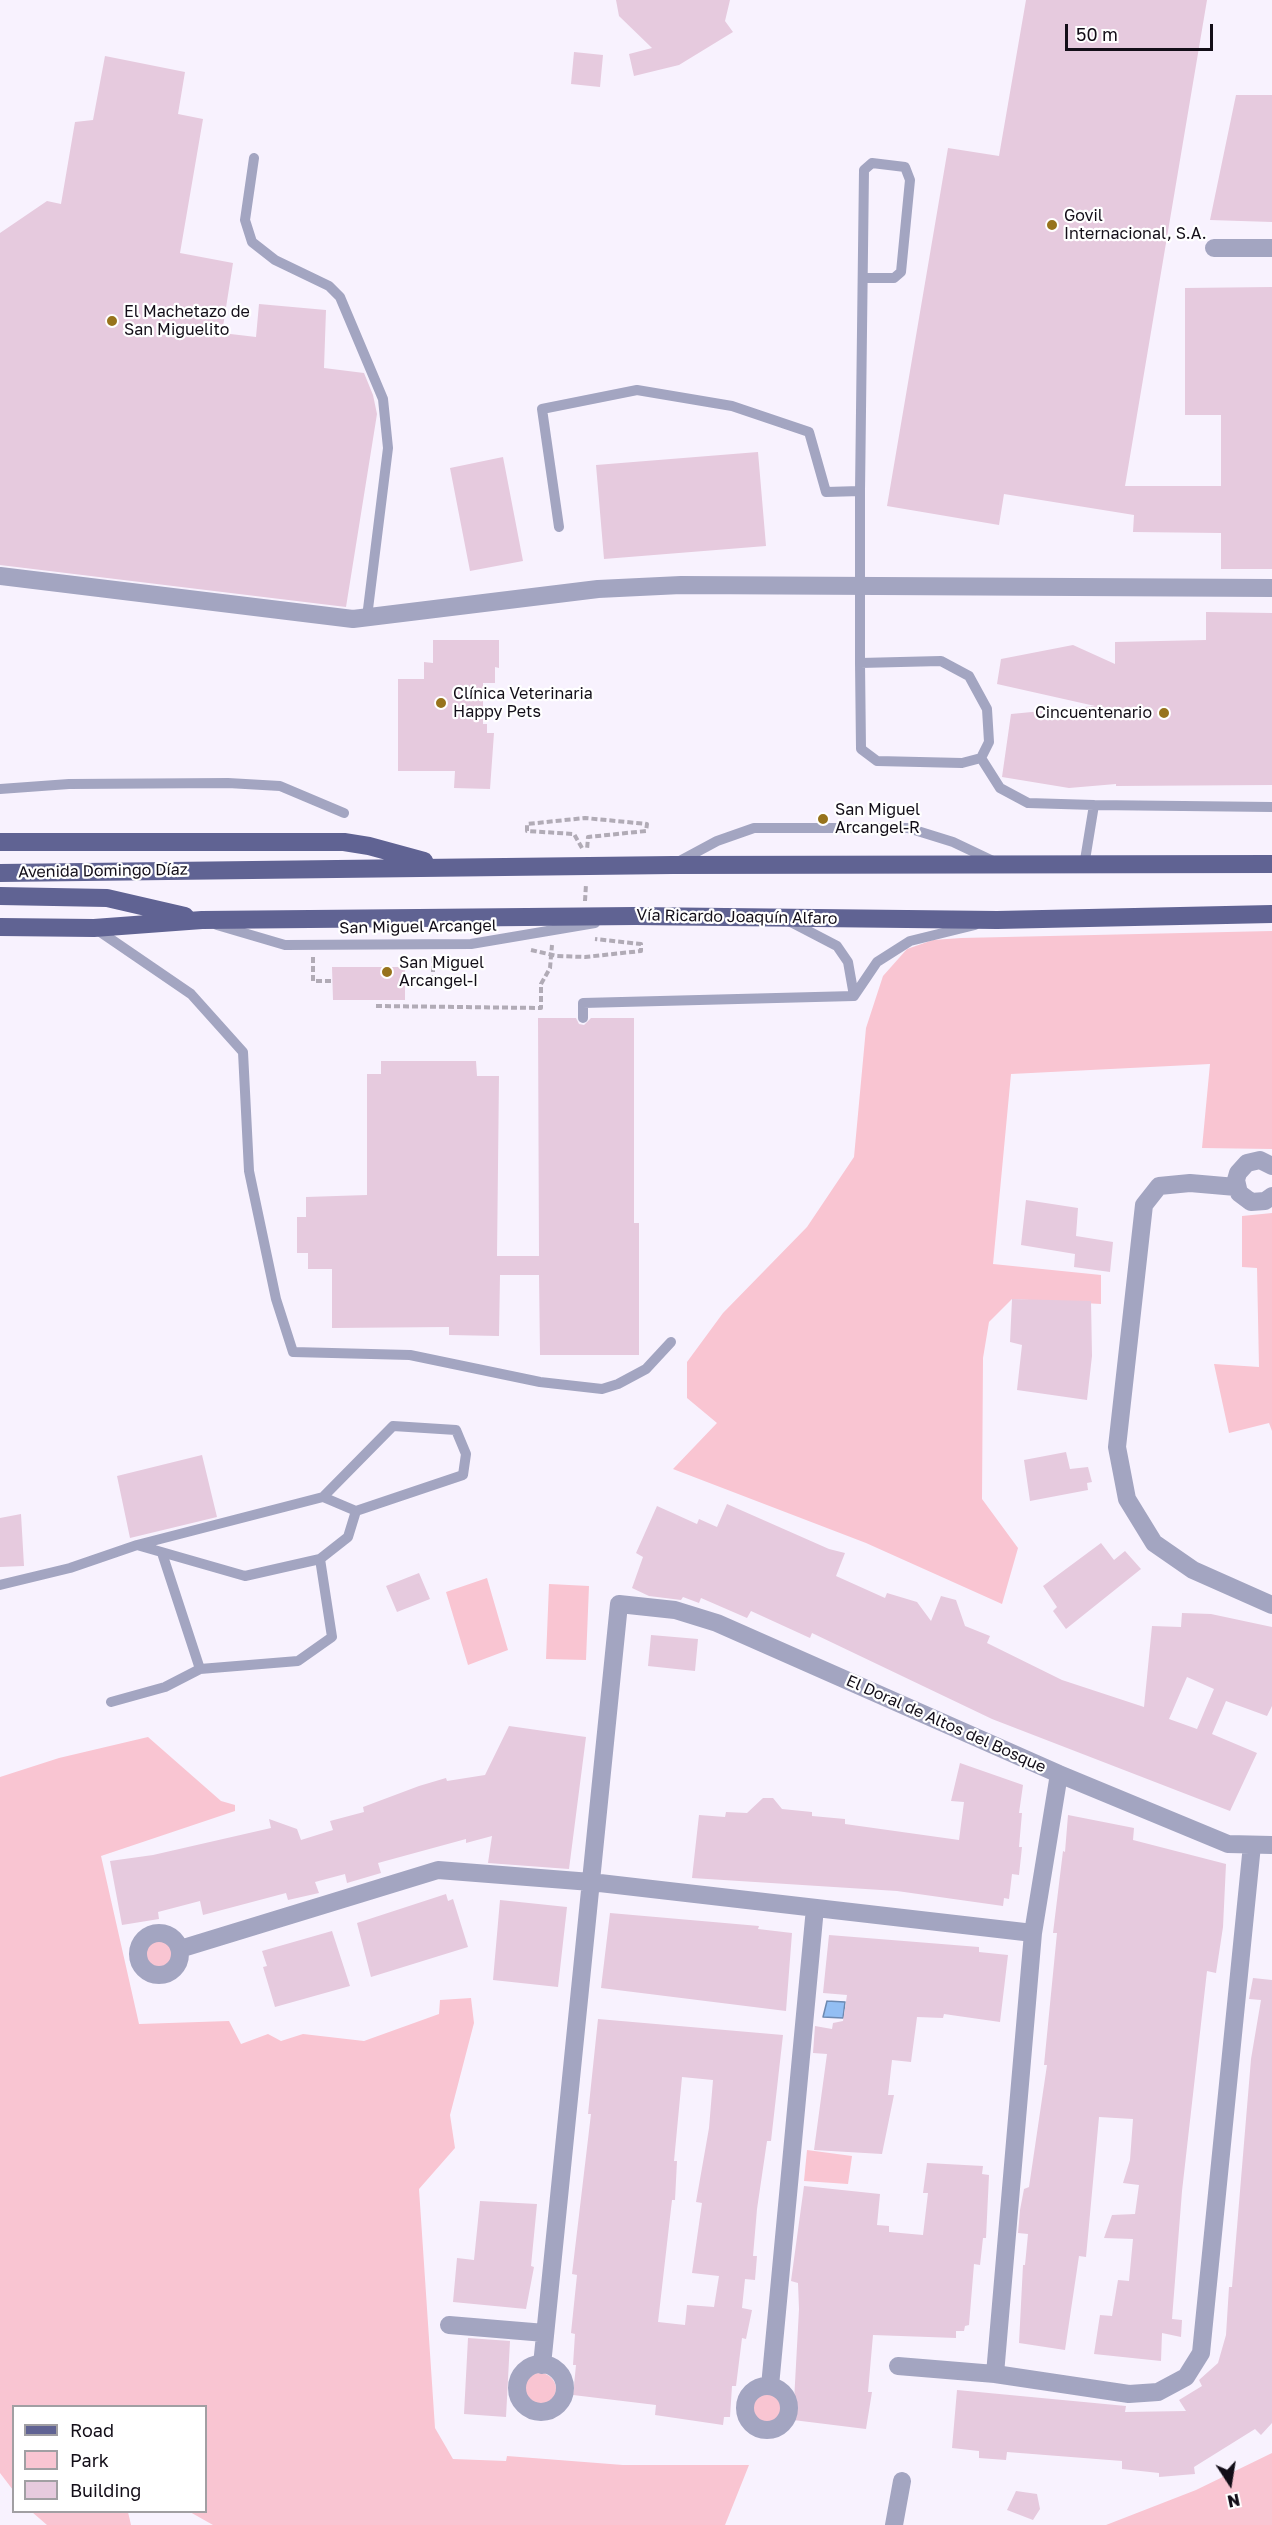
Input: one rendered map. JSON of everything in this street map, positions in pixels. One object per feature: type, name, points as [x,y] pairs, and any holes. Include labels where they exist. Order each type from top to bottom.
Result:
[{"type":"main road","points":[[0,842],[344,842],[369,846],[446,867],[1272,864]]},
{"type":"main road","name":"Avenida Domingo Díaz","points":[[0,873],[446,867]]},
{"type":"main road","name":"Avenida Domingo Díaz","points":[[0,896],[107,898],[202,920]]},
{"type":"main road","points":[[1264,914],[1272,904]]},
{"type":"main road","name":"Vía Ricardo Joaquín Alfaro","points":[[202,920],[635,916],[997,920],[1264,914]]},
{"type":"main road","points":[[0,927],[94,928],[202,920]]},
{"type":"street","points":[[1214,248],[1272,248]]},
{"type":"street","points":[[0,576],[353,619],[598,589],[681,585],[1272,588]]},
{"type":"street","points":[[1272,1166],[1260,1160],[1247,1163],[1238,1173],[1236,1187],[1244,1198],[1251,1202],[1265,1202],[1272,1196]]},
{"type":"street","points":[[1236,1187],[1190,1183],[1159,1186],[1144,1205],[1117,1447],[1127,1499],[1154,1543],[1193,1570],[1272,1605]]},
{"type":"street","name":"El Doral de Altos del Bosque","points":[[591,1882],[619,1604],[675,1610],[717,1623],[1059,1774],[1228,1844],[1272,1845]]},
{"type":"street","points":[[995,2374],[1034,1933],[1059,1774]]},
{"type":"street","points":[[898,2366],[995,2374],[1129,2394],[1158,2392],[1186,2377],[1201,2352],[1252,1845]]},
{"type":"street","points":[[180,1949],[438,1870],[591,1882],[1034,1933]]},
{"type":"street","points":[[542,2365],[591,1882]]},
{"type":"street","points":[[770,2386],[815,1908]]},
{"type":"street","points":[[449,2325],[545,2332]]},
{"type":"street","points":[[894,2525],[902,2481]]},
{"type":"lane","points":[[254,158],[244,220],[252,242],[275,260],[329,286],[340,297],[383,399],[388,448],[367,617]]},
{"type":"lane","points":[[860,663],[942,662],[969,676],[987,710],[989,742],[981,758],[962,763],[877,761],[861,749],[860,663],[861,490],[864,170],[872,163],[905,167],[910,180],[901,272],[894,278],[863,278]]},
{"type":"lane","points":[[559,527],[542,410],[637,390],[732,406],[809,432],[826,492],[861,490]]},
{"type":"lane","points":[[981,758],[1000,788],[1028,803],[1272,807]]},
{"type":"lane","points":[[0,789],[69,784],[228,783],[279,786],[344,813]]},
{"type":"lane","points":[[1084,866],[1094,804]]},
{"type":"lane","points":[[673,865],[717,841],[754,828],[908,828],[953,842],[1001,865]]},
{"type":"lane","name":"San Miguel Arcangel","points":[[202,920],[285,945],[432,944],[488,943],[635,916]]},
{"type":"lane","points":[[785,919],[837,946],[848,962],[854,996]]},
{"type":"lane","points":[[854,996],[877,962],[910,941],[997,920]]},
{"type":"lane","points":[[94,928],[192,994],[243,1053],[249,1171],[276,1299],[293,1352],[410,1355],[540,1382],[602,1389],[618,1384],[646,1368],[671,1342]]},
{"type":"lane","points":[[582,1018],[583,1003],[854,996]]},
{"type":"lane","points":[[0,1585],[70,1568],[137,1545],[323,1497],[393,1426],[456,1430],[466,1454],[463,1475],[356,1511],[323,1497]]},
{"type":"lane","points":[[137,1545],[245,1576],[320,1559],[348,1537],[356,1511]]},
{"type":"lane","points":[[162,1552],[200,1669]]},
{"type":"lane","points":[[111,1702],[165,1687],[200,1669],[298,1661],[332,1637],[320,1559]]},
{"type":"path","points":[[574,834],[527,831],[527,824],[585,818],[647,824],[646,831],[588,837],[587,860]]},
{"type":"path","points":[[585,904],[586,882]]},
{"type":"path","points":[[528,949],[557,956],[585,957],[641,951],[641,944],[584,938]]},
{"type":"path","points":[[376,1006],[542,1008],[541,984],[550,968],[552,941]]},
{"type":"path","points":[[313,944],[313,981],[333,981]]},
{"type":"path","points":[[405,980],[433,980],[432,944]]},
{"type":"green space","points":[[1272,931],[1272,1149],[1202,1148],[1210,1064],[1011,1074],[993,1264],[1101,1275],[1101,1304],[1012,1299],[989,1322],[983,1358],[982,1499],[1018,1548],[1002,1604],[866,1543],[673,1469],[717,1423],[687,1398],[687,1362],[723,1313],[807,1227],[854,1157],[866,1028],[883,976],[907,949],[933,940],[961,938]]},
{"type":"green space","points":[[1272,1213],[1272,1431],[1269,1423],[1229,1433],[1214,1364],[1259,1367],[1257,1268],[1242,1267],[1242,1216]]},
{"type":"green space","points":[[487,1578],[508,1650],[468,1665],[446,1592]]},
{"type":"green space","points":[[549,1584],[589,1586],[586,1660],[546,1659]]},
{"type":"green space","points":[[148,1737],[221,1801],[235,1805],[235,1811],[101,1856],[139,2024],[229,2021],[241,2044],[268,2034],[281,2041],[303,2034],[364,2041],[439,2014],[440,2000],[471,1998],[474,2023],[450,2115],[455,2148],[419,2189],[435,2428],[453,2459],[506,2461],[507,2456],[623,2465],[749,2465],[725,2525],[213,2525],[192,2513],[207,2513],[207,2405],[12,2405],[12,2489],[0,2473],[0,1777],[59,1758]]},
{"type":"green space","points":[[158,1939],[169,1944],[174,1955],[169,1966],[158,1971],[147,1966],[142,1955],[147,1944]]},
{"type":"green space","points":[[807,2150],[852,2156],[848,2184],[804,2181]]},
{"type":"green space","points":[[540,2373],[551,2378],[556,2389],[551,2400],[540,2405],[529,2400],[524,2389],[529,2378]]},
{"type":"green space","points":[[767,2393],[773,2394],[781,2402],[781,2414],[773,2422],[767,2423],[761,2422],[753,2414],[752,2408],[753,2402],[761,2394]]},
{"type":"green space","points":[[1272,2453],[1272,2525],[1106,2525],[1196,2490]]},
{"type":"green space","points":[[33,2513],[128,2513],[131,2525],[47,2525]]},
{"type":"water","points":[[827,2001],[845,2002],[843,2018],[823,2017]]},
{"type":"building","points":[[616,0],[730,0],[725,21],[733,32],[679,65],[634,76],[629,54],[652,48],[619,16]]},
{"type":"building","name":"Govil Internacional, S.A.","points":[[1026,0],[1207,0],[1125,486],[1221,486],[1221,415],[1185,415],[1185,288],[1272,287],[1272,569],[1221,569],[1221,533],[1133,532],[1134,515],[1004,494],[999,525],[887,506],[948,148],[999,156]]},
{"type":"building","points":[[574,52],[603,55],[600,87],[571,84]]},
{"type":"building","name":"El Machetazo de San Miguelito","points":[[105,56],[185,72],[178,114],[203,119],[180,253],[233,263],[222,333],[256,337],[259,304],[326,310],[324,368],[364,373],[373,395],[377,414],[346,607],[0,565],[0,233],[47,201],[61,204],[75,122],[93,120]]},
{"type":"building","points":[[1236,95],[1272,95],[1272,222],[1210,220]]},
{"type":"building","points":[[758,452],[766,546],[604,559],[596,465]]},
{"type":"building","points":[[503,457],[523,561],[470,571],[450,468]]},
{"type":"building","points":[[1206,612],[1272,613],[1272,785],[1116,786],[1116,784],[1069,788],[1002,777],[1011,714],[1095,706],[997,684],[1001,659],[1073,645],[1115,664],[1115,642],[1206,640]]},
{"type":"building","name":"Clínica Veterinaria Happy Pets","points":[[433,640],[499,640],[499,668],[495,667],[495,683],[483,683],[483,724],[487,724],[487,733],[494,733],[490,789],[454,788],[455,771],[398,771],[398,679],[424,679],[424,662],[433,663]]},
{"type":"building","points":[[332,967],[405,967],[405,1000],[333,1000]]},
{"type":"building","points":[[538,1018],[576,1018],[579,1024],[584,1025],[591,1018],[634,1018],[634,1223],[639,1223],[639,1355],[540,1355],[539,1275],[500,1275],[499,1336],[449,1335],[449,1327],[332,1328],[332,1269],[308,1269],[308,1253],[297,1253],[297,1217],[306,1217],[306,1197],[367,1195],[367,1074],[381,1074],[381,1061],[476,1061],[477,1076],[499,1076],[497,1256],[539,1256]]},
{"type":"building","points":[[1026,1200],[1078,1208],[1076,1236],[1113,1242],[1110,1272],[1074,1267],[1075,1254],[1021,1245]]},
{"type":"building","points":[[1012,1299],[1091,1301],[1092,1356],[1087,1400],[1017,1390],[1022,1345],[1010,1342]]},
{"type":"building","points":[[1066,1452],[1070,1469],[1088,1467],[1092,1482],[1087,1483],[1088,1490],[1030,1501],[1024,1460]]},
{"type":"building","points":[[202,1455],[217,1517],[130,1538],[117,1476]]},
{"type":"building","points":[[727,1504],[829,1549],[845,1553],[836,1576],[885,1598],[887,1593],[917,1602],[931,1621],[941,1596],[956,1600],[965,1626],[990,1636],[987,1643],[1062,1680],[1144,1707],[1152,1626],[1181,1627],[1182,1613],[1211,1614],[1272,1627],[1272,1706],[1267,1716],[1226,1701],[1212,1734],[1257,1753],[1230,1811],[992,1719],[812,1633],[810,1638],[751,1611],[747,1618],[701,1598],[699,1603],[683,1597],[681,1600],[649,1596],[632,1588],[643,1557],[636,1553],[657,1506],[697,1524],[699,1519],[717,1527]],"holes":[[[1187,1677],[1214,1689],[1197,1729],[1169,1719]]]},
{"type":"building","points":[[21,1514],[24,1566],[0,1567],[0,1518]]},
{"type":"building","points":[[1101,1543],[1114,1560],[1125,1551],[1141,1569],[1066,1629],[1053,1611],[1057,1607],[1043,1586]]},
{"type":"building","points":[[419,1573],[430,1599],[397,1612],[386,1586]]},
{"type":"building","points":[[651,1635],[698,1639],[695,1671],[648,1666]]},
{"type":"building","points":[[509,1726],[586,1737],[569,1869],[488,1863],[492,1836],[466,1843],[466,1839],[378,1863],[381,1873],[347,1883],[345,1874],[315,1882],[319,1893],[288,1900],[286,1893],[203,1915],[200,1901],[158,1912],[159,1919],[122,1925],[110,1861],[153,1855],[271,1828],[269,1819],[297,1829],[301,1840],[333,1830],[330,1821],[364,1812],[363,1807],[419,1786],[446,1778],[447,1781],[485,1775]]},
{"type":"building","points":[[960,1763],[1023,1785],[1019,1813],[1022,1813],[1019,1847],[1022,1847],[1019,1875],[1012,1874],[1009,1899],[1004,1898],[1003,1906],[897,1891],[692,1878],[699,1815],[725,1817],[726,1812],[747,1813],[763,1798],[773,1798],[782,1809],[812,1812],[812,1816],[845,1819],[845,1824],[959,1840],[964,1802],[951,1801]]},
{"type":"building","points":[[1068,1815],[1134,1828],[1133,1840],[1226,1864],[1223,1927],[1216,1973],[1207,1971],[1182,2191],[1172,2319],[1182,2320],[1181,2337],[1162,2333],[1161,2361],[1094,2354],[1100,2315],[1112,2316],[1118,2280],[1129,2281],[1133,2239],[1104,2238],[1112,2215],[1135,2214],[1139,2185],[1123,2183],[1130,2160],[1133,2119],[1099,2117],[1086,2257],[1079,2256],[1065,2350],[1019,2343],[1023,2265],[1025,2265],[1028,2234],[1018,2233],[1020,2210],[1024,2189],[1029,2187],[1047,2065],[1044,2065],[1057,1933],[1053,1933]]},
{"type":"building","points":[[446,1894],[448,1901],[453,1899],[468,1947],[371,1977],[357,1923]]},
{"type":"building","points":[[500,1900],[567,1907],[558,1987],[493,1980]]},
{"type":"building","points":[[610,1913],[759,1926],[758,1929],[792,1933],[786,2011],[601,1988]]},
{"type":"building","points":[[332,1931],[350,1986],[275,2007],[263,1967],[267,1966],[262,1951]]},
{"type":"building","points":[[829,1935],[979,1947],[979,1952],[1008,1955],[1000,2022],[944,2014],[943,2018],[917,2017],[911,2062],[892,2060],[888,2095],[894,2095],[882,2154],[814,2150],[827,2054],[813,2053],[815,2026],[832,2029],[833,2023],[843,2021],[847,1995],[823,1993]]},
{"type":"building","points":[[1253,1978],[1272,1980],[1272,2423],[1261,2435],[1255,2429],[1194,2467],[1195,2474],[1159,2477],[1159,2473],[1122,2469],[1122,2461],[1007,2452],[1006,2460],[979,2458],[979,2451],[952,2448],[957,2390],[1126,2406],[1125,2412],[1186,2411],[1179,2400],[1202,2386],[1199,2380],[1218,2363],[1226,2335],[1229,2287],[1232,2287],[1251,2059],[1261,2000],[1249,1999]]},
{"type":"building","points":[[598,2019],[783,2035],[771,2141],[767,2141],[757,2209],[753,2256],[757,2256],[755,2280],[745,2279],[742,2308],[752,2310],[746,2339],[742,2338],[736,2386],[732,2386],[730,2417],[724,2417],[723,2425],[655,2415],[656,2405],[573,2395],[576,2365],[573,2365],[575,2334],[571,2333],[577,2275],[572,2274],[591,2114],[588,2114]],"holes":[[[682,2077],[713,2080],[709,2128],[696,2202],[702,2203],[692,2273],[719,2276],[714,2307],[687,2305],[685,2325],[658,2322],[672,2200],[675,2200],[677,2161],[674,2161]]]},
{"type":"building","points":[[927,2163],[983,2166],[982,2174],[989,2175],[986,2238],[983,2238],[980,2265],[974,2264],[969,2325],[965,2326],[964,2331],[956,2331],[956,2338],[873,2335],[868,2392],[872,2392],[866,2429],[793,2420],[799,2309],[798,2283],[791,2281],[804,2186],[880,2194],[877,2225],[889,2226],[889,2232],[923,2235],[928,2193],[923,2193]]},
{"type":"building","points":[[480,2201],[537,2204],[531,2266],[534,2267],[526,2309],[453,2302],[457,2258],[474,2260]]},
{"type":"building","points":[[468,2338],[510,2341],[506,2417],[464,2414]]},
{"type":"building","points":[[1016,2491],[1037,2494],[1040,2509],[1033,2520],[1007,2510]]},
{"type":"place","name":"Govil Internacional, S.A.","points":[[1052,225]]},
{"type":"place","name":"El Machetazo de San Miguelito","points":[[112,321]]},
{"type":"place","name":"Clínica Veterinaria Happy Pets","points":[[441,703]]},
{"type":"place","name":"Cincuentenario","points":[[1164,713]]},
{"type":"place","name":"San Miguel Arcangel-R","points":[[823,819]]},
{"type":"place","name":"San Miguel Arcangel-I","points":[[387,972]]}]
